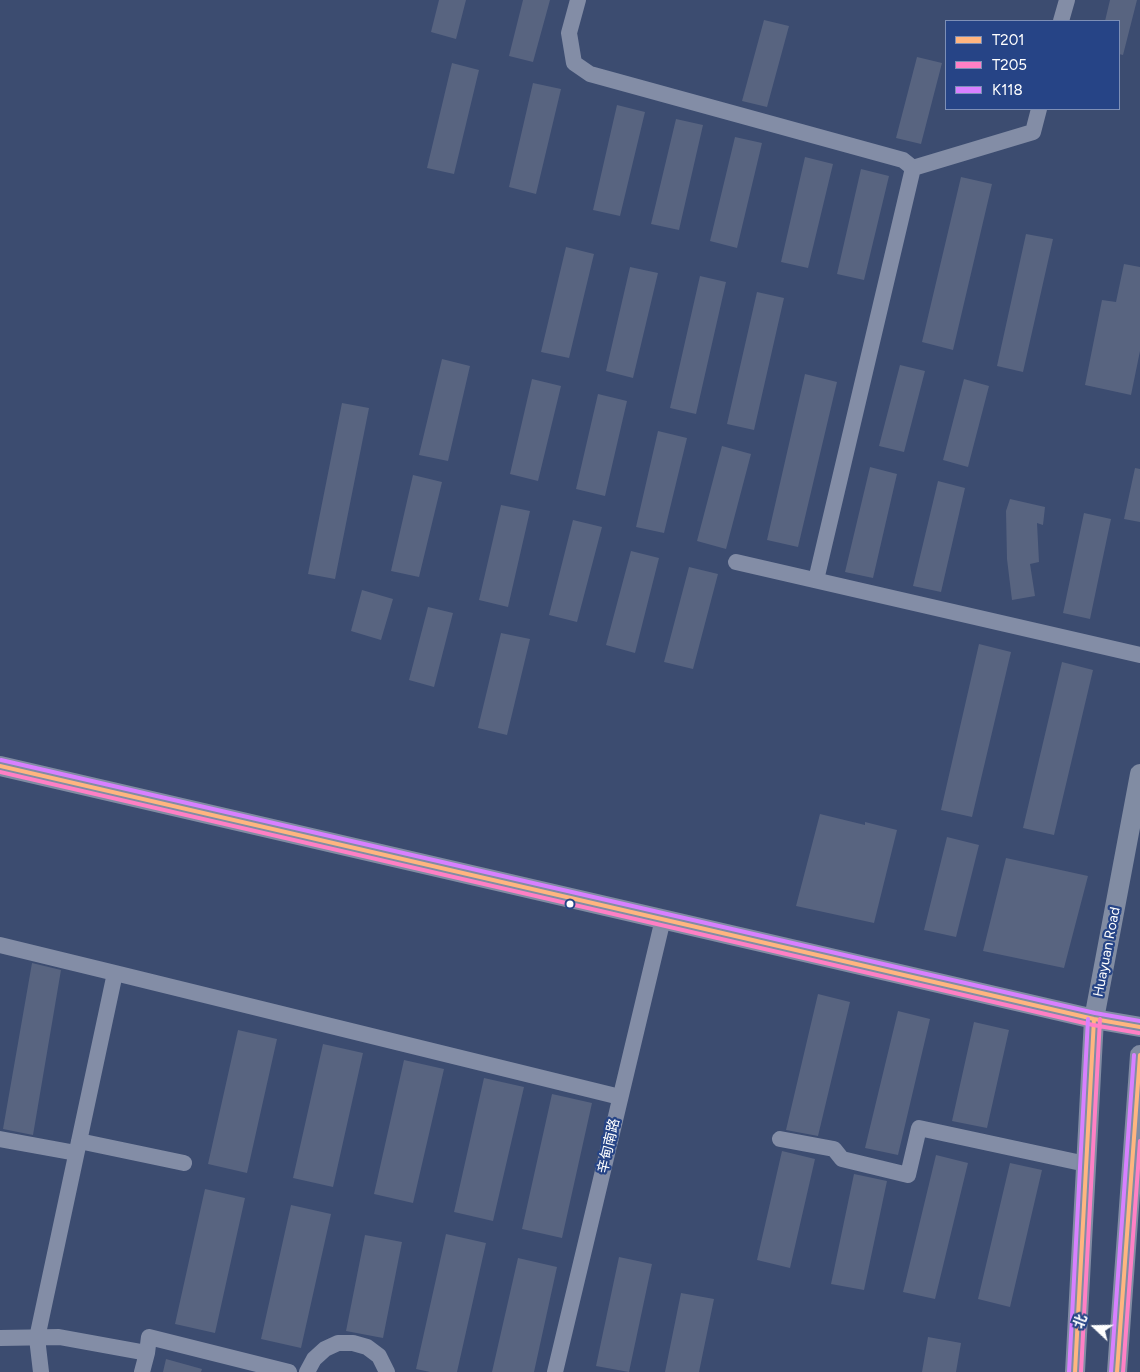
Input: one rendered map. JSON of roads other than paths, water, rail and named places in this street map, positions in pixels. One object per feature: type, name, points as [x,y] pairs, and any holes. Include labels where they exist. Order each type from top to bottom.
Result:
[{"type":"main road","points":[[0,766],[1094,1019],[1140,1027]]},
{"type":"main road","name":"Huayuan Road","points":[[1075,1372],[1094,1019],[1140,774]]},
{"type":"main road","points":[[1116,1372],[1140,1055]]},
{"type":"street","points":[[578,0],[569,33],[574,63],[590,74],[903,160],[913,168]]},
{"type":"street","points":[[1061,20],[1067,0]]},
{"type":"street","points":[[913,168],[1033,132],[1039,110]]},
{"type":"street","points":[[816,580],[913,168]]},
{"type":"street","points":[[736,562],[1140,655]]},
{"type":"street","name":"辛甸南路","points":[[555,1372],[663,919]]},
{"type":"street","points":[[0,945],[620,1097]]},
{"type":"street","points":[[41,1372],[37,1338],[115,973]]},
{"type":"street","points":[[780,1139],[834,1149],[842,1159],[908,1175],[919,1128],[1086,1164]]},
{"type":"street","points":[[0,1139],[78,1147],[184,1164]]},
{"type":"street","points":[[142,1372],[149,1336],[289,1372]]},
{"type":"street","points":[[0,1338],[59,1337],[146,1353]]},
{"type":"street","points":[[307,1372],[314,1359],[325,1349],[338,1343],[353,1343],[367,1347],[379,1356],[387,1372]]}]
